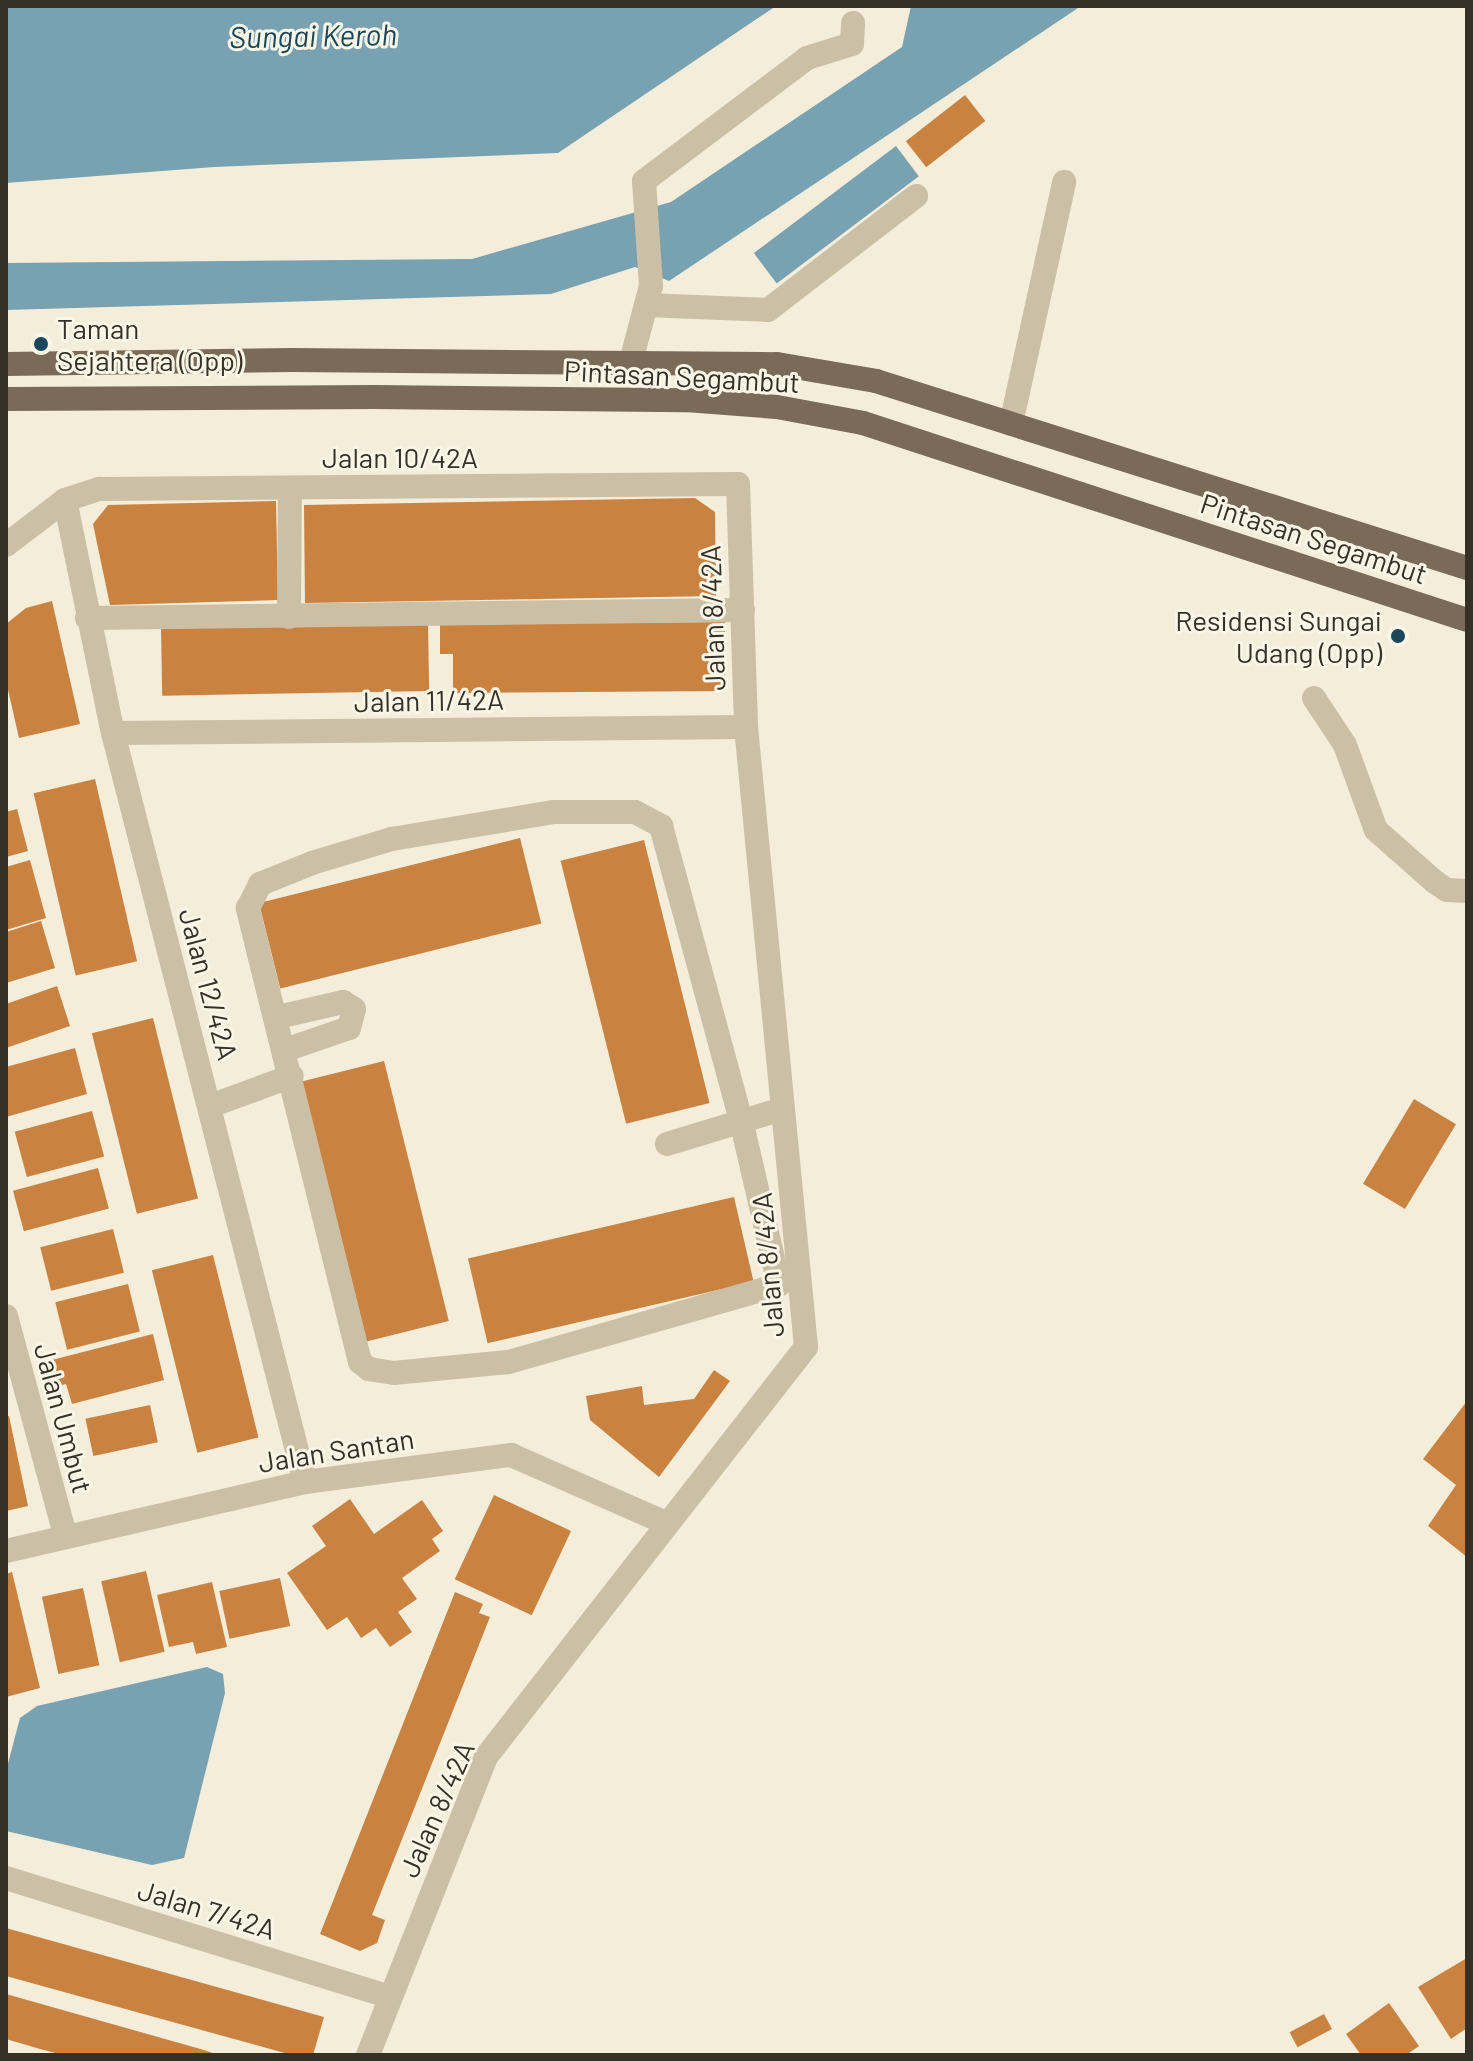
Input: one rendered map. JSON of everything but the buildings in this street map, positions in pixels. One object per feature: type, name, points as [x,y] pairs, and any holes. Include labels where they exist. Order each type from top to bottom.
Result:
[{"type":"main road","name":"Pintasan Segambut","points":[[6,364],[631,361],[777,364],[876,381],[1467,568]]},
{"type":"main road","name":"Pintasan Segambut","points":[[6,399],[389,397],[686,400],[777,407],[863,423],[1467,620]]},
{"type":"street","points":[[631,361],[648,295],[644,181],[807,58],[852,44],[853,23]]},
{"type":"street","points":[[1011,424],[1064,182]]},
{"type":"street","points":[[648,295],[768,310],[916,196]]},
{"type":"street","name":"Jalan 10/42A","points":[[65,500],[99,489],[738,484]]},
{"type":"street","name":"Jalan 8/42A","points":[[368,2055],[486,1757],[806,1347],[746,727],[738,484]]},
{"type":"street","points":[[289,617],[290,488]]},
{"type":"street","points":[[6,545],[65,500]]},
{"type":"street","name":"Jalan 12/42A","points":[[65,500],[113,733],[305,1482]]},
{"type":"street","points":[[87,618],[743,610]]},
{"type":"street","points":[[1314,698],[1345,745],[1376,830],[1435,882],[1447,890],[1467,891]]},
{"type":"street","name":"Jalan 11/42A","points":[[113,733],[746,727]]},
{"type":"street","points":[[553,812],[635,812],[661,826],[780,1276],[771,1291],[508,1362],[394,1373],[369,1369],[360,1362],[278,1017],[248,908],[260,884],[312,863],[406,836],[553,812]]},
{"type":"street","points":[[278,1017],[343,1002],[354,1009],[349,1028],[285,1050]]},
{"type":"street","points":[[210,1106],[292,1076]]},
{"type":"street","points":[[667,1144],[782,1109]]},
{"type":"street","name":"Jalan Umbut","points":[[6,1316],[65,1535]]},
{"type":"street","name":"Jalan Santan","points":[[6,1551],[305,1482],[511,1455],[666,1523]]},
{"type":"street","name":"Jalan 7/42A","points":[[6,1878],[390,1997]]},
{"type":"water","name":"Sungai Keroh","points":[[6,6],[776,6],[558,153],[214,167],[6,183]]},
{"type":"water","points":[[911,6],[1081,6],[669,281],[635,267],[551,294],[6,310],[6,263],[472,259],[671,202],[902,47]]},
{"type":"water","points":[[896,146],[919,176],[777,283],[754,253]]},
{"type":"water","points":[[207,1667],[223,1674],[225,1693],[184,1858],[152,1865],[6,1831],[6,1771],[20,1718],[37,1706]]},
{"type":"place","name":"Taman Sejahtera (Opp)","points":[[41,344]]},
{"type":"place","name":"Residensi Sungai Udang (Opp)","points":[[1398,636]]}]
